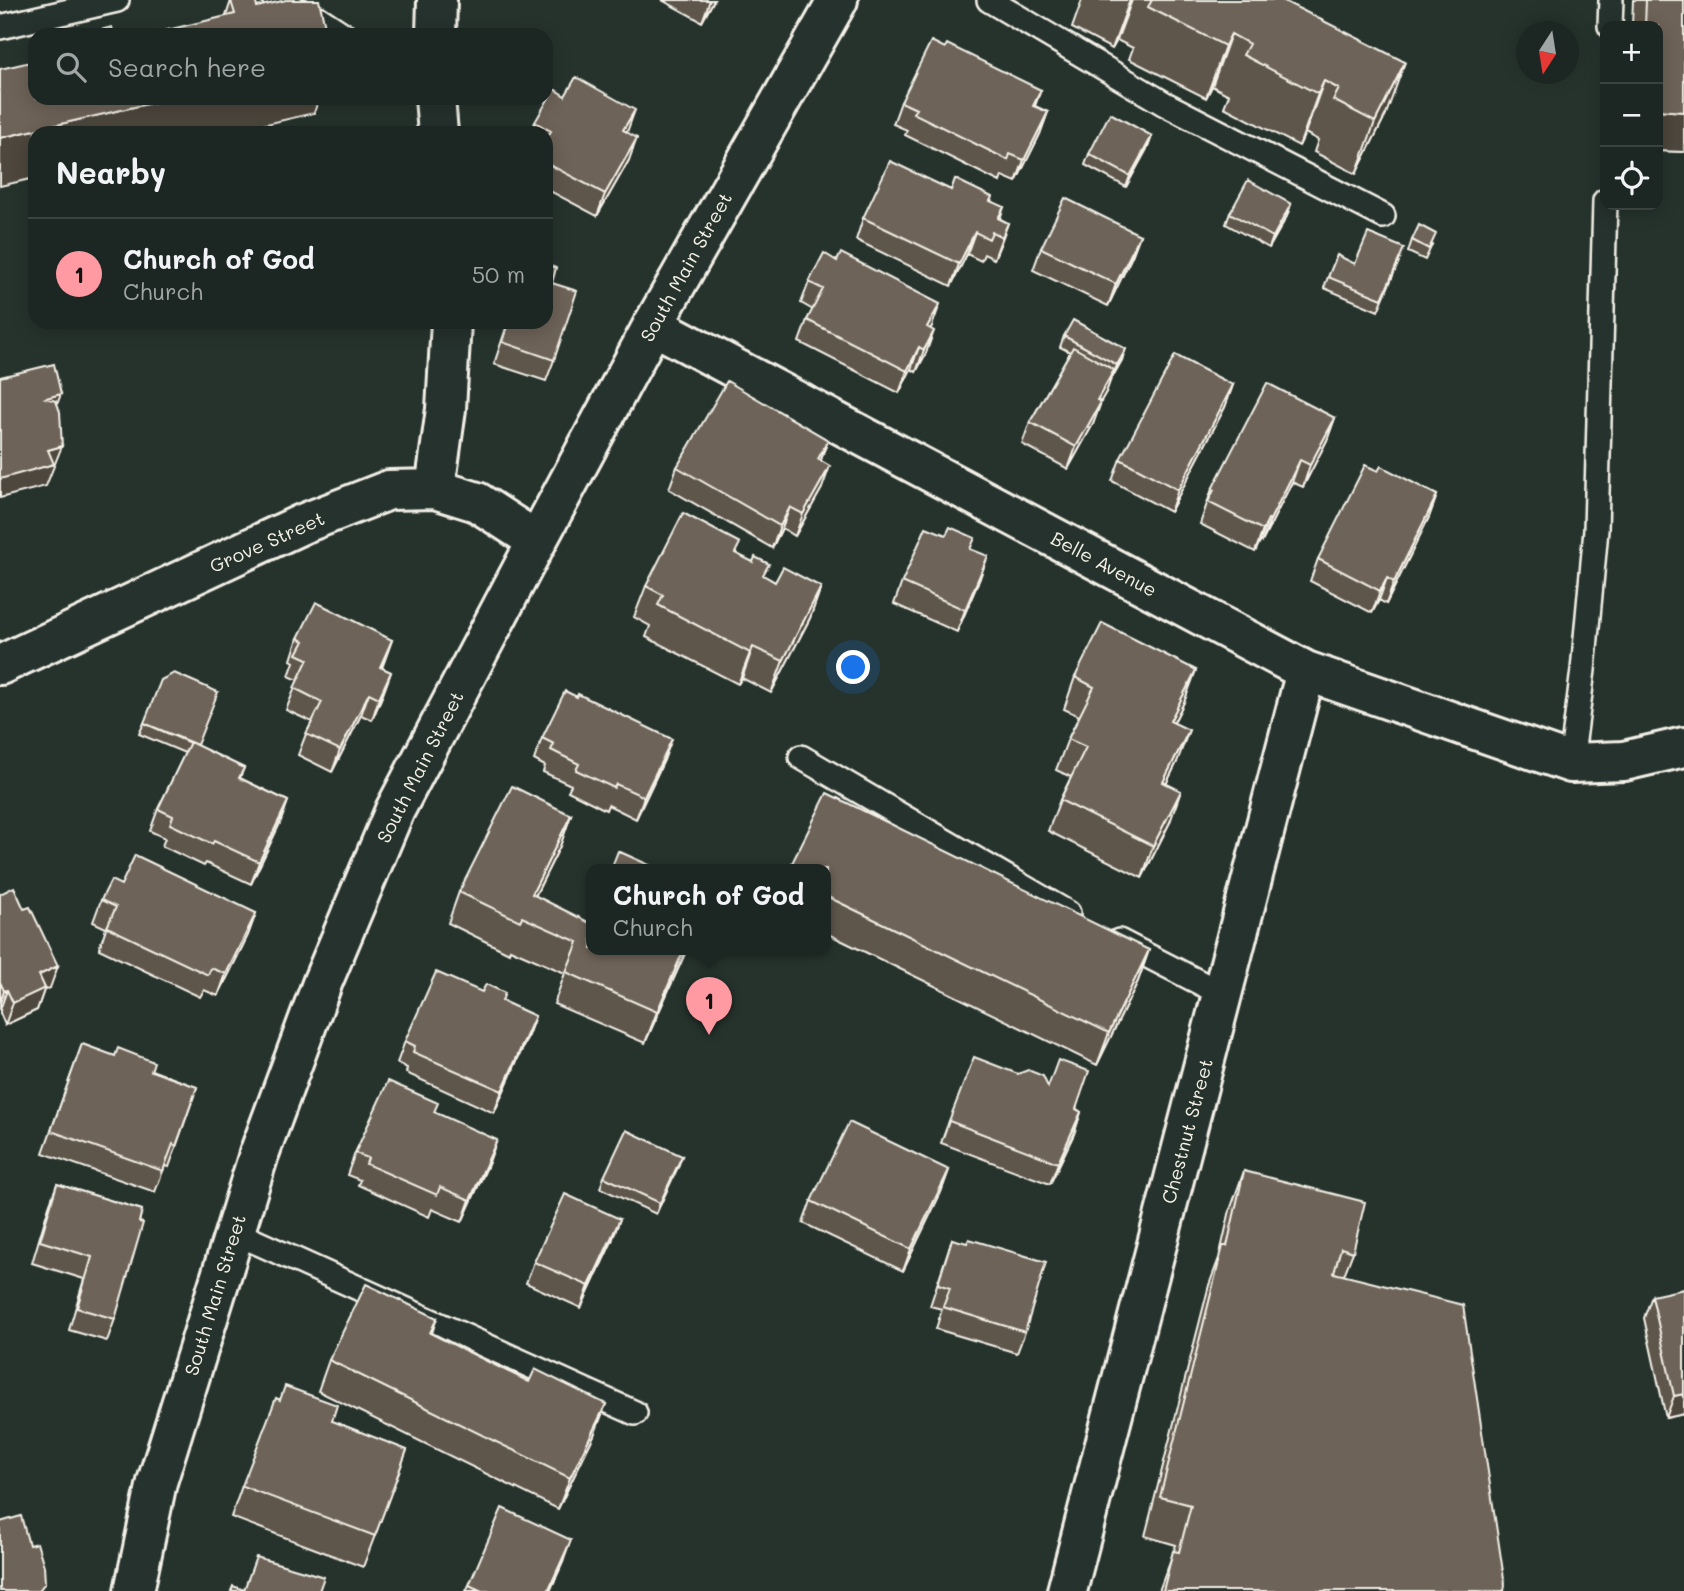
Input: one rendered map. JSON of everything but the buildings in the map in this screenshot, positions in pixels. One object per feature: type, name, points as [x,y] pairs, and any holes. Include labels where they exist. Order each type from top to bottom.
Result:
[{"type":"street","points":[[436,28],[437,0]]},
{"type":"street","name":"South Main Street","points":[[134,1591],[157,1482],[259,1154],[323,981],[395,810],[653,325],[838,0]]},
{"type":"street","points":[[436,105],[437,126]]},
{"type":"street","name":"Belle Avenue","points":[[653,325],[1306,671],[1571,763]]},
{"type":"street","points":[[435,489],[446,409],[451,329]]},
{"type":"street","name":"Grove Street","points":[[0,665],[302,524],[389,490],[435,489],[477,502],[537,541]]},
{"type":"street","name":"Chestnut Street","points":[[1067,1591],[1306,671]]},
{"type":"street","points":[[1571,763],[1624,761],[1684,747]]},
{"type":"lane","points":[[0,27],[117,0]]},
{"type":"lane","points":[[275,0],[318,18],[333,28]]},
{"type":"lane","points":[[989,0],[1165,104],[1383,216]]},
{"type":"lane","points":[[1610,21],[1611,0]]},
{"type":"lane","points":[[1571,763],[1596,530],[1605,210]]},
{"type":"lane","points":[[800,757],[1096,929],[1222,994]]},
{"type":"lane","points":[[234,1232],[635,1413]]},
{"type":"place","name":"Church of God","points":[[709,1035]]}]
